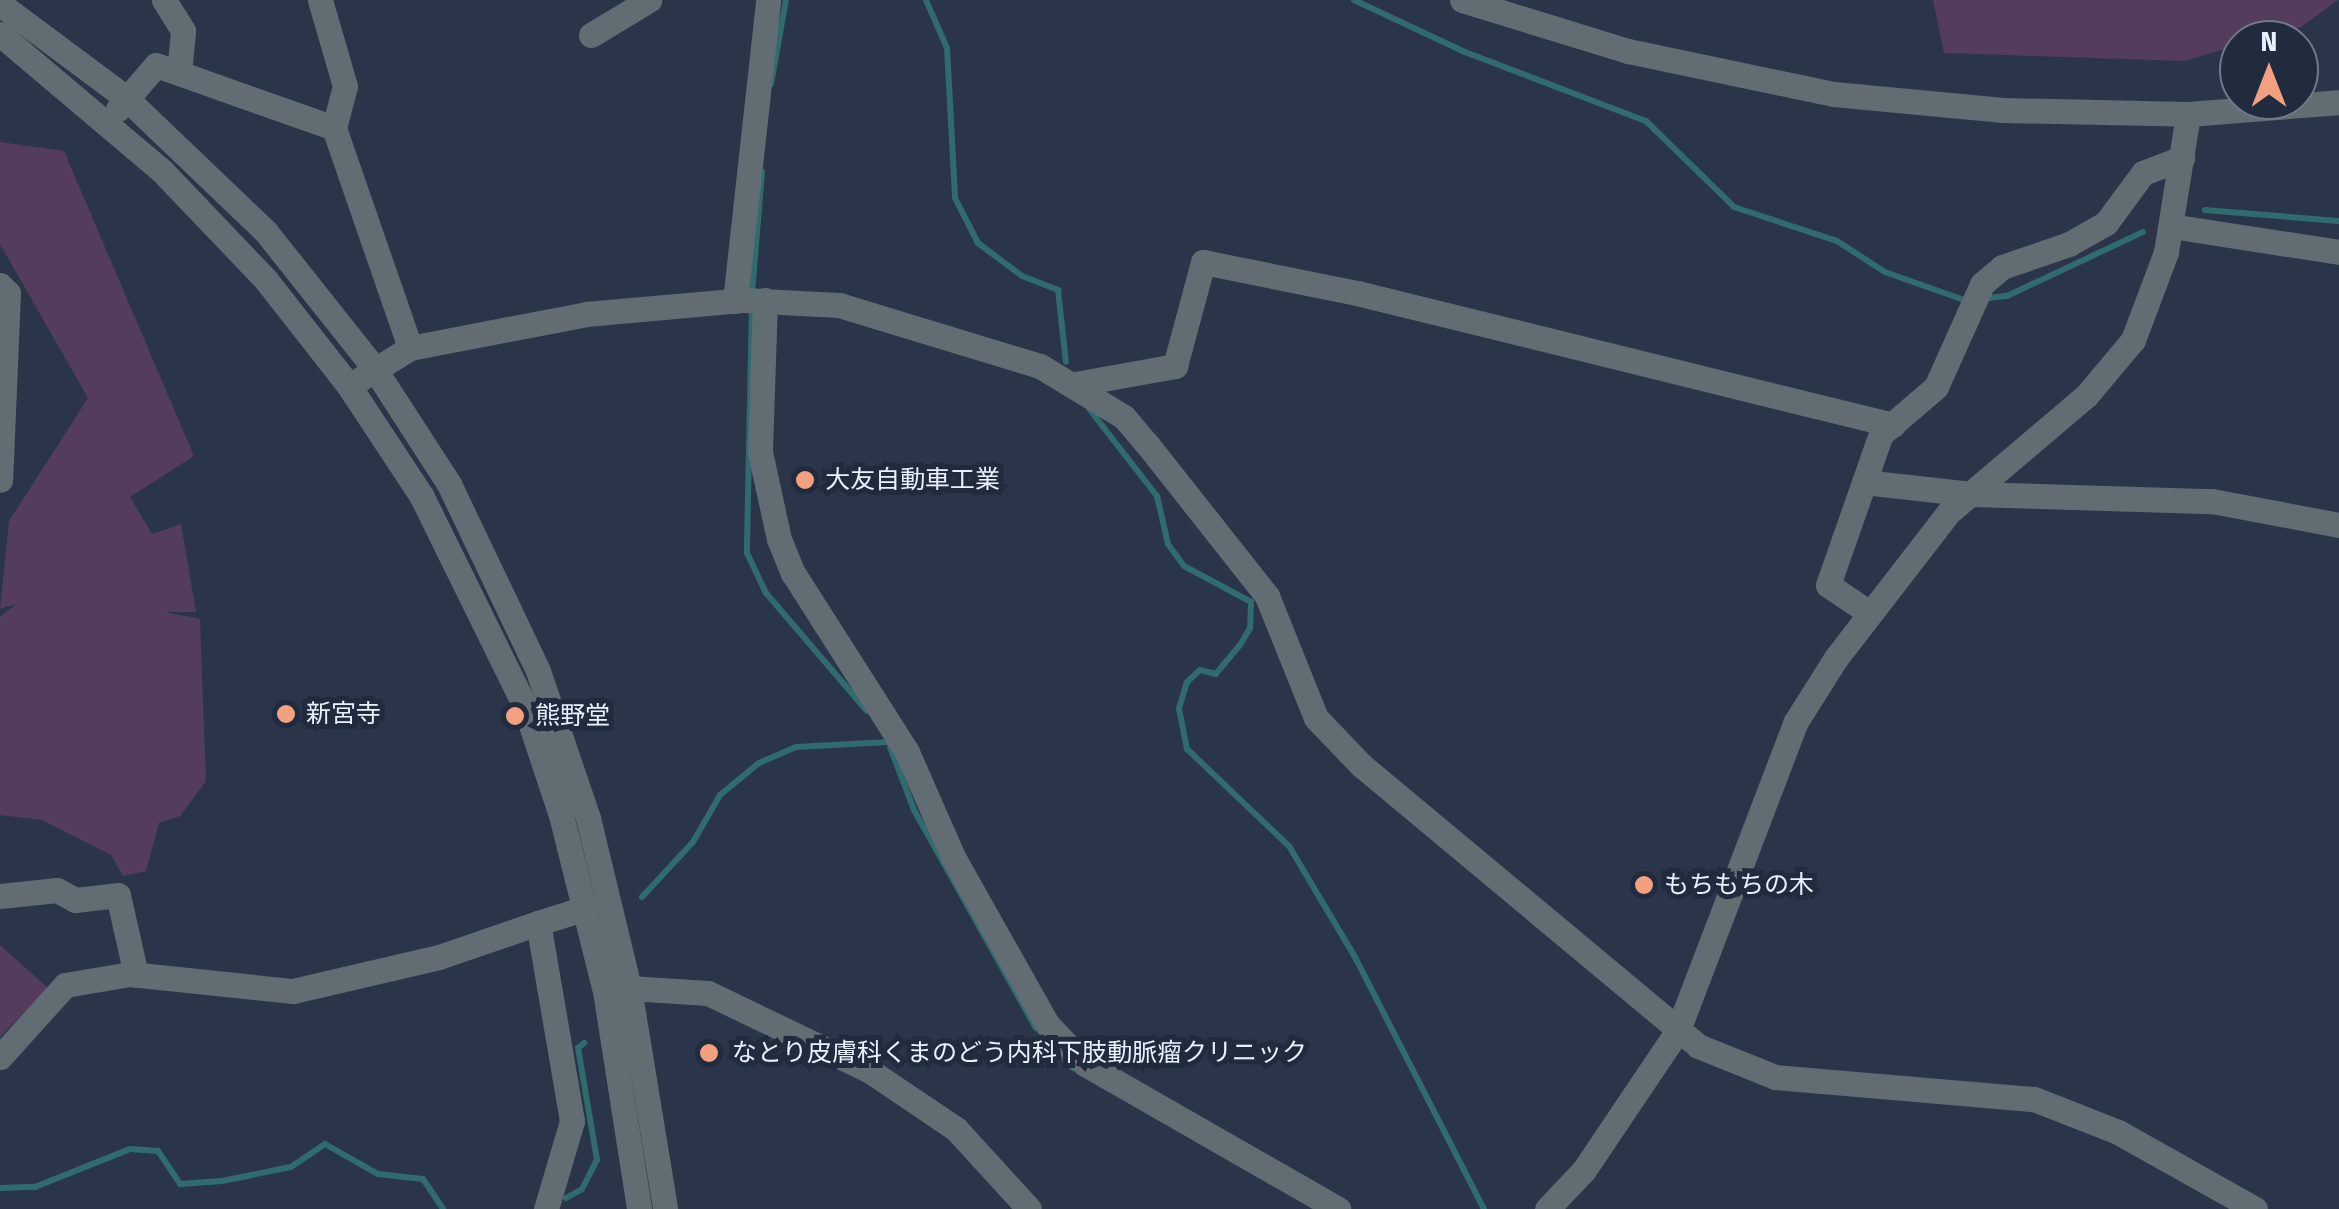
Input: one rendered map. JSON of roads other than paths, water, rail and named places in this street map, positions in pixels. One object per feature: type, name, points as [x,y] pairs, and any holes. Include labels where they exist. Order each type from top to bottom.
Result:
[{"type":"street","points":[[164,0],[183,31],[180,73]]},
{"type":"street","points":[[320,0],[345,86],[334,128],[410,348]]},
{"type":"street","points":[[592,35],[649,0]]},
{"type":"street","points":[[768,0],[751,301],[760,452],[779,539],[907,752],[946,843],[1048,1024],[1085,1064],[1338,1209]]},
{"type":"street","points":[[1462,0],[1628,51],[1834,94],[2003,110],[2188,114],[2339,102]]},
{"type":"street","points":[[0,4],[126,98],[266,232],[374,368],[449,484],[538,672],[588,818],[628,988],[665,1209]]},
{"type":"street","points":[[0,34],[108,121],[266,280],[349,386],[421,495],[493,633],[524,704],[586,908],[639,1209]]},
{"type":"street","points":[[108,121],[156,65],[334,128]]},
{"type":"street","points":[[1547,1209],[1584,1170],[1678,1030],[1795,722],[1868,612],[1970,494],[2086,396],[2133,340],[2154,292],[2171,226],[2188,114]]},
{"type":"street","points":[[1868,612],[1828,584],[1881,434],[1936,387],[1982,284],[2002,267],[2069,244],[2106,223],[2142,172],[2182,158]]},
{"type":"street","points":[[2171,226],[2339,252]]},
{"type":"street","points":[[1075,384],[1174,366],[1203,262],[1357,293],[1892,424]]},
{"type":"street","points":[[0,285],[8,293],[0,480]]},
{"type":"street","points":[[349,386],[410,348],[586,314],[751,301],[883,315],[1040,366],[1124,417],[1267,596],[1316,718],[1418,814],[1678,1030],[1737,1065],[1776,1077],[2034,1099],[2074,1111],[2254,1209]]},
{"type":"street","points":[[1864,482],[1970,494],[2212,501],[2339,525]]},
{"type":"street","points":[[0,896],[57,890],[75,900],[118,894],[136,975]]},
{"type":"street","points":[[0,1057],[65,985],[136,975],[293,992],[438,958],[586,908]]},
{"type":"street","points":[[538,924],[572,1121],[546,1209]]},
{"type":"street","points":[[628,988],[708,993],[870,1072],[956,1129],[1029,1209]]},
{"type":"waterway","points":[[771,84],[786,0]]},
{"type":"waterway","points":[[926,0],[947,48],[955,198],[978,243],[1022,276],[1058,290],[1066,362]]},
{"type":"waterway","points":[[1354,0],[1465,52],[1646,121],[1734,207],[1837,241],[1885,272],[1964,300]]},
{"type":"waterway","points":[[752,293],[762,171]]},
{"type":"waterway","points":[[2205,210],[2339,221]]},
{"type":"waterway","points":[[1981,299],[2007,296],[2143,232]]},
{"type":"waterway","points":[[752,306],[747,553],[766,593],[867,711]]},
{"type":"waterway","points":[[1090,410],[1157,496],[1168,544],[1184,566],[1251,602],[1250,628],[1240,645],[1216,674],[1200,670],[1187,682],[1179,709],[1187,749],[1289,846],[1356,959],[1484,1209]]},
{"type":"waterway","points":[[642,897],[693,842],[720,795],[759,763],[796,747],[888,742]]},
{"type":"waterway","points":[[890,747],[914,810],[1036,1028]]},
{"type":"waterway","points":[[1044,1038],[1073,1068]]},
{"type":"waterway","points":[[566,1198],[582,1189],[597,1160],[578,1048],[584,1043]]},
{"type":"waterway","points":[[0,1188],[35,1187],[130,1149],[158,1151],[180,1184],[222,1181],[291,1167],[325,1144],[378,1174],[423,1179],[443,1209]]},
{"type":"place","name":"大友自動車工業","points":[[805,480]]},
{"type":"place","name":"新宮寺","points":[[286,714]]},
{"type":"place","name":"熊野堂","points":[[515,716]]},
{"type":"place","name":"もちもちの木","points":[[1644,885]]},
{"type":"place","name":"なとり皮膚科くまのどう内科下肢動脈瘤クリニック","points":[[709,1053]]}]
